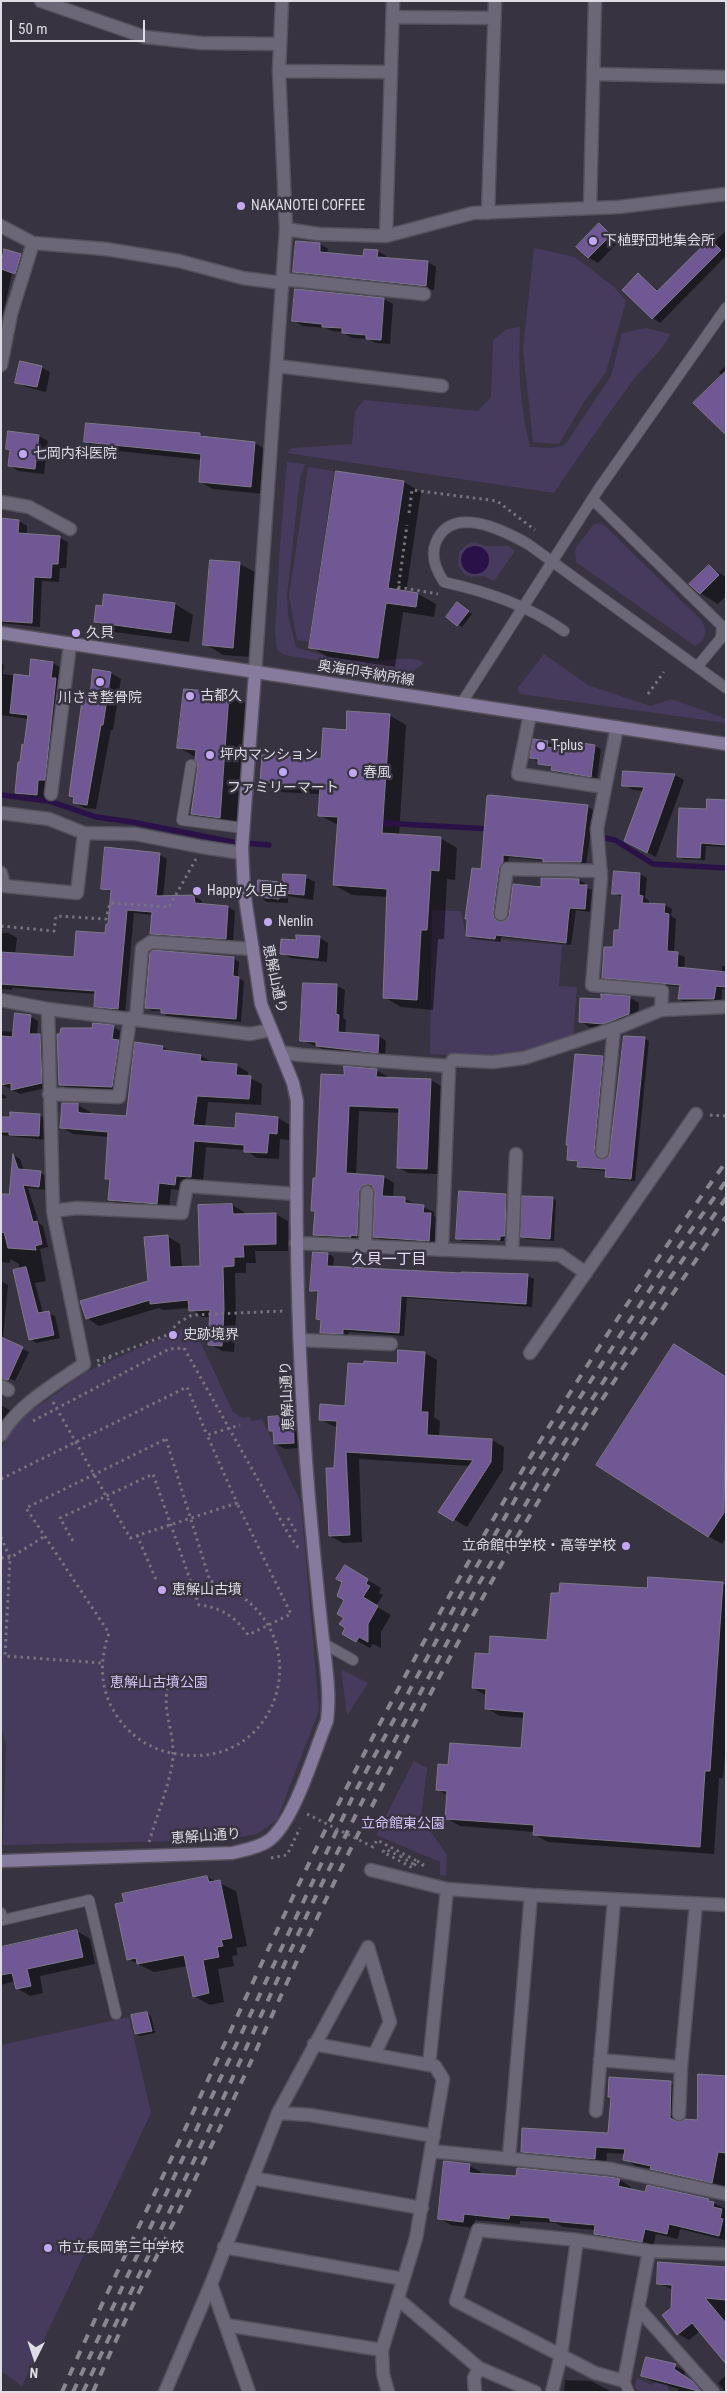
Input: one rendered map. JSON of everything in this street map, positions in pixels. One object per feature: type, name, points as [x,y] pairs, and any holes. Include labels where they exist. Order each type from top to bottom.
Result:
[{"type":"street","points":[[41,1],[145,37],[201,43],[280,44]]},
{"type":"street","points":[[255,673],[286,229],[279,72],[282,1]]},
{"type":"street","points":[[386,236],[393,1]]},
{"type":"street","points":[[488,213],[495,1]]},
{"type":"street","points":[[590,208],[594,1]]},
{"type":"street","points":[[393,17],[494,18]]},
{"type":"street","points":[[279,72],[391,72]]},
{"type":"street","points":[[593,74],[726,78]]},
{"type":"street","points":[[286,229],[318,234],[386,236],[473,214],[619,207],[726,194]]},
{"type":"street","points":[[1,226],[33,243],[106,249],[179,261],[243,278],[424,294]]},
{"type":"street","points":[[1,365],[6,313],[33,243]]},
{"type":"street","points":[[277,366],[442,386]]},
{"type":"street","points":[[1,502],[29,507],[70,529]]},
{"type":"street","name":"奥海印寺納所線","points":[[1,634],[726,744]]},
{"type":"street","points":[[50,794],[70,644]]},
{"type":"street","name":"恵解山通り","points":[[1,1861],[232,1853],[250,1849],[267,1842],[280,1830],[292,1808],[327,1721],[329,1706],[308,1481],[300,1340],[296,1243],[297,1101],[293,1083],[261,1004],[244,891],[242,841],[255,673]]},
{"type":"street","points":[[530,714],[518,774],[605,787]]},
{"type":"street","points":[[617,727],[597,829],[600,872],[592,985],[662,991],[661,1010]]},
{"type":"street","points":[[1,813],[49,819],[84,833],[135,834],[202,848],[242,841]]},
{"type":"street","points":[[1,873],[4,886],[77,893],[84,833]]},
{"type":"street","points":[[501,914],[507,869],[600,872]]},
{"type":"street","points":[[49,1094],[119,1097],[133,1019],[142,948],[152,942],[252,949]]},
{"type":"street","points":[[1,1000],[48,1009],[250,1034],[271,1030]]},
{"type":"street","points":[[442,1250],[448,1066],[453,1060],[492,1062],[524,1058],[614,1029],[661,1010],[726,1007]]},
{"type":"street","points":[[1,1435],[10,1420],[84,1364],[53,1211],[48,1009]]},
{"type":"street","points":[[602,1152],[614,1029]]},
{"type":"street","points":[[280,1052],[448,1066]]},
{"type":"street","points":[[530,1353],[696,1114]]},
{"type":"street","points":[[512,1253],[516,1154]]},
{"type":"street","points":[[53,1211],[77,1208],[182,1213],[187,1186],[296,1194]]},
{"type":"street","points":[[366,1246],[367,1192]]},
{"type":"street","points":[[296,1243],[560,1255],[586,1273]]},
{"type":"street","points":[[300,1340],[391,1344]]},
{"type":"street","points":[[371,1870],[447,1888],[531,1895],[726,1905]]},
{"type":"street","points":[[429,2065],[447,1888]]},
{"type":"street","points":[[509,2157],[531,1895]]},
{"type":"street","points":[[596,2111],[614,1900]]},
{"type":"street","points":[[679,2114],[696,1904]]},
{"type":"street","points":[[165,2392],[211,2284],[278,2113],[368,1947],[390,2022],[374,2055]]},
{"type":"street","points":[[314,2044],[435,2066],[443,2079],[416,2238],[382,2350],[383,2374],[388,2392]]},
{"type":"street","points":[[600,2060],[682,2067]]},
{"type":"street","points":[[278,2113],[310,2115],[434,2136]]},
{"type":"street","points":[[431,2151],[509,2157],[611,2169],[726,2194]]},
{"type":"street","points":[[252,2178],[422,2208]]},
{"type":"street","points":[[649,2250],[638,2308],[627,2386],[595,2373],[456,2301],[478,2230],[577,2240],[649,2250],[726,2254]]},
{"type":"street","points":[[552,2392],[561,2355],[577,2240]]},
{"type":"street","points":[[224,2248],[404,2279]]},
{"type":"street","points":[[211,2284],[249,2392]]},
{"type":"street","points":[[398,2299],[479,2368],[535,2392]]},
{"type":"street","points":[[638,2308],[713,2392]]},
{"type":"street","points":[[226,2326],[382,2350]]},
{"type":"street","points":[[475,2392],[474,2378],[479,2368]]},
{"type":"lane","points":[[461,704],[592,499],[726,308]]},
{"type":"lane","points":[[592,499],[724,627],[721,638],[697,667]]},
{"type":"lane","points":[[564,632],[523,607],[484,591],[444,582],[436,570],[434,556],[436,543],[443,531],[454,522],[485,525],[508,533],[528,544],[551,563],[726,688]]},
{"type":"lane","points":[[191,765],[182,820],[242,841]]},
{"type":"lane","points":[[323,1643],[353,1660]]},
{"type":"lane","points":[[1,1913],[3,1920],[89,1900],[116,2014]]},
{"type":"path","points":[[409,514],[412,490],[498,501],[537,532]]},
{"type":"path","points":[[407,525],[398,589],[441,595]]},
{"type":"path","points":[[648,694],[664,672]]},
{"type":"path","points":[[1,926],[54,931],[56,916],[106,919],[110,903],[169,907],[202,848]]},
{"type":"path","points":[[84,1364],[112,1356],[167,1335],[178,1323],[192,1315],[299,1310]]},
{"type":"path","points":[[25,1425],[169,1349],[184,1348],[288,1535]]},
{"type":"path","points":[[1,1479],[187,1387],[237,1503],[291,1614],[248,1635],[242,1626],[227,1614],[218,1609],[198,1605],[153,1474],[60,1518],[73,1541]]},
{"type":"path","points":[[57,1408],[130,1538],[237,1503]]},
{"type":"path","points":[[208,1435],[240,1425]]},
{"type":"path","points":[[166,1439],[192,1518],[210,1581],[230,1589],[248,1600],[269,1624],[278,1644],[280,1676],[272,1707],[260,1725],[244,1739],[225,1750],[204,1755],[173,1754],[141,1741],[117,1718],[104,1687],[102,1663],[109,1633],[26,1508],[166,1439]]},
{"type":"path","points":[[137,1535],[157,1582]]},
{"type":"path","points":[[1,1558],[10,1558],[45,1536]]},
{"type":"path","points":[[1,1537],[10,1558],[5,1656],[102,1663]]},
{"type":"path","points":[[146,1855],[173,1754],[165,1699],[166,1685],[174,1672]]},
{"type":"path","points":[[307,1814],[373,1847],[377,1840],[417,1861],[422,1866],[400,1856],[385,1849],[384,1852],[413,1868],[417,1861]]},
{"type":"green space","points":[[534,248],[575,257],[614,287],[626,301],[606,372],[584,402],[559,444],[533,442],[523,349]]},
{"type":"green space","points":[[520,327],[520,387],[530,447],[551,448],[565,445],[611,376],[622,333],[646,328],[670,334],[658,352],[634,379],[554,493],[287,453],[292,448],[352,444],[355,411],[364,400],[478,411],[491,397],[493,340],[507,329]]},
{"type":"green space","points":[[287,462],[305,464],[300,478],[287,596],[288,615],[296,647],[330,657],[354,660],[377,661],[407,658],[416,659],[424,663],[408,675],[284,655],[277,650],[275,632]]},
{"type":"green space","points":[[308,467],[334,471],[309,642],[297,640],[289,596]]},
{"type":"green space","points":[[594,524],[604,525],[702,621],[706,631],[703,640],[695,646],[576,562],[575,549]]},
{"type":"green space","points":[[474,542],[486,546],[509,546],[515,551],[494,581],[483,576],[471,577],[465,575],[458,565],[459,552],[468,544]]},
{"type":"green space","points":[[544,654],[588,685],[650,706],[672,699],[726,719],[726,723],[520,694],[517,689]]},
{"type":"green space","points":[[432,910],[461,911],[466,937],[562,945],[559,986],[577,987],[573,1038],[525,1052],[490,1057],[430,1054]]},
{"type":"green space","name":"恵解山古墳公園","points":[[192,1324],[233,1412],[242,1418],[250,1417],[251,1421],[262,1419],[301,1503],[319,1710],[277,1820],[257,1834],[224,1840],[3,1845],[6,1744],[1,1728],[1,1450],[13,1424],[86,1372]]},
{"type":"green space","points":[[341,1669],[368,1683],[347,1716]]},
{"type":"green space","name":"立命館東公園","points":[[414,1761],[427,1768],[421,1818],[447,1855],[446,1876],[440,1875],[440,1862],[376,1835]]},
{"type":"green space","points":[[129,2017],[151,2113],[22,2386],[1,2371],[1,2045]]},
{"type":"green space","points":[[637,2378],[651,2385],[656,2382],[667,2385],[670,2392],[638,2392],[635,2386]]},
{"type":"shaded area","points":[[475,546],[485,550],[489,560],[485,570],[475,574],[465,570],[461,560],[465,550]]},
{"type":"building","name":"下植野団地集会所","points":[[599,223],[611,235],[588,258],[576,247]]},
{"type":"building","points":[[710,239],[721,250],[652,319],[622,290],[638,273],[657,291]]},
{"type":"building","points":[[296,241],[320,243],[320,252],[363,256],[364,249],[378,250],[377,257],[428,261],[426,286],[293,272]]},
{"type":"building","points":[[4,249],[21,254],[15,274],[1,269]]},
{"type":"building","points":[[295,289],[384,298],[381,340],[366,339],[366,335],[342,333],[342,328],[322,327],[322,324],[292,321]]},
{"type":"building","points":[[20,361],[42,366],[37,387],[15,383]]},
{"type":"building","points":[[726,371],[726,435],[693,403]]},
{"type":"building","points":[[86,423],[200,433],[200,436],[255,442],[251,487],[199,482],[201,454],[84,442]]},
{"type":"building","name":"七岡内科医院","points":[[8,431],[39,435],[35,469],[8,466],[10,450],[6,449]]},
{"type":"building","points":[[336,471],[404,481],[388,588],[418,593],[416,607],[386,603],[378,658],[309,648]]},
{"type":"building","points":[[1,518],[19,520],[18,533],[60,536],[58,564],[52,564],[51,578],[34,577],[32,623],[1,621]]},
{"type":"building","points":[[210,560],[240,562],[233,648],[203,645]]},
{"type":"building","points":[[709,565],[719,575],[700,594],[689,584]]},
{"type":"building","points":[[104,594],[175,603],[171,633],[94,622],[96,605],[102,606]]},
{"type":"building","points":[[457,602],[469,611],[457,626],[446,617]]},
{"type":"building","points":[[31,659],[53,662],[51,678],[56,678],[45,780],[38,780],[37,795],[15,793],[18,762],[20,762],[22,744],[24,745],[28,715],[10,713],[14,674],[29,676]]},
{"type":"building","points":[[93,669],[111,672],[103,725],[101,725],[87,805],[73,803],[74,797],[69,796],[83,693],[90,694]]},
{"type":"building","name":"坪内マンション","points":[[184,689],[229,693],[220,818],[191,814],[198,766],[195,760],[196,750],[177,748]]},
{"type":"building","points":[[347,711],[390,714],[382,833],[441,837],[439,871],[431,870],[427,930],[421,930],[417,1000],[383,998],[387,889],[333,885],[338,817],[318,816],[320,787],[260,782],[262,755],[321,759],[323,728],[346,730]]},
{"type":"building","points":[[533,739],[548,741],[547,747],[581,752],[582,743],[595,745],[591,777],[551,770],[552,766],[538,764],[538,759],[530,758]]},
{"type":"building","points":[[623,771],[675,774],[647,853],[624,841],[644,787],[622,786]]},
{"type":"building","points":[[487,796],[588,805],[581,862],[543,862],[543,859],[503,855],[503,862],[499,868],[493,913],[494,918],[499,922],[505,921],[509,916],[513,884],[541,887],[541,878],[579,879],[579,885],[587,885],[585,909],[570,908],[566,943],[496,935],[495,939],[466,936],[467,919],[465,919],[472,868],[481,869]]},
{"type":"building","points":[[707,799],[726,800],[726,845],[701,843],[700,858],[677,857],[679,808],[706,809]]},
{"type":"building","points":[[105,847],[160,853],[156,896],[194,895],[195,903],[228,906],[226,939],[150,934],[152,912],[127,910],[118,1009],[94,1007],[95,991],[1,984],[1,952],[74,957],[76,931],[105,933],[106,924],[108,924],[111,890],[101,889]]},
{"type":"building","points":[[614,871],[640,873],[639,895],[643,896],[642,903],[665,904],[664,913],[669,914],[667,951],[678,952],[677,967],[726,972],[726,987],[716,986],[714,999],[678,999],[680,985],[602,978],[604,947],[613,947],[614,930],[619,930],[622,894],[612,894]]},
{"type":"building","points":[[283,874],[306,875],[304,895],[282,893]]},
{"type":"building","points":[[258,880],[280,882],[279,899],[257,897]]},
{"type":"building","points":[[296,935],[320,936],[318,958],[280,954],[281,939],[296,940]]},
{"type":"building","points":[[153,950],[234,957],[233,976],[239,977],[236,1019],[161,1013],[161,1009],[145,1008],[150,953]]},
{"type":"building","points":[[303,983],[337,984],[336,1014],[339,1015],[338,1032],[379,1035],[378,1053],[316,1046],[316,1042],[300,1041]]},
{"type":"building","points":[[601,994],[630,996],[629,1014],[603,1024],[579,1022],[580,998],[601,999]]},
{"type":"building","points":[[15,1013],[31,1015],[29,1034],[40,1034],[42,1083],[11,1090],[11,1083],[1,1085],[1,1036],[12,1037]]},
{"type":"building","points":[[93,1023],[114,1025],[112,1039],[119,1040],[112,1087],[59,1085],[57,1034],[60,1034],[61,1028],[92,1028]]},
{"type":"building","points":[[624,1036],[645,1037],[631,1179],[605,1177],[606,1169],[577,1167],[578,1161],[567,1160],[568,1145],[566,1145],[575,1054],[603,1056],[594,1152],[597,1158],[601,1160],[609,1156]]},
{"type":"building","points":[[135,1042],[163,1046],[162,1050],[201,1055],[200,1061],[237,1064],[236,1075],[251,1076],[249,1099],[197,1096],[193,1125],[235,1128],[236,1113],[278,1117],[277,1134],[269,1133],[267,1153],[244,1152],[244,1145],[194,1141],[191,1177],[176,1176],[175,1185],[159,1183],[157,1204],[108,1200],[110,1179],[105,1179],[108,1132],[60,1128],[62,1103],[78,1103],[78,1112],[81,1113],[126,1116]]},
{"type":"building","points":[[344,1066],[377,1069],[376,1077],[431,1079],[427,1169],[397,1168],[399,1108],[349,1106],[346,1173],[384,1176],[382,1196],[405,1197],[405,1203],[424,1205],[423,1213],[431,1213],[429,1241],[373,1237],[375,1192],[372,1185],[368,1184],[363,1185],[359,1191],[357,1236],[313,1235],[315,1211],[311,1211],[313,1178],[316,1178],[321,1074],[344,1075]]},
{"type":"building","points":[[10,1112],[40,1114],[39,1136],[9,1135],[9,1132],[1,1132],[1,1117],[10,1117]]},
{"type":"building","points":[[13,1154],[18,1169],[41,1171],[39,1187],[23,1185],[33,1222],[37,1221],[42,1244],[35,1246],[36,1250],[8,1248],[4,1232],[1,1233],[1,1194],[9,1194]]},
{"type":"building","points":[[459,1191],[506,1194],[505,1236],[500,1236],[500,1240],[456,1239]]},
{"type":"building","points":[[522,1196],[553,1197],[550,1239],[521,1237]]},
{"type":"building","points":[[232,1204],[233,1214],[276,1213],[276,1244],[243,1245],[244,1257],[234,1257],[234,1266],[223,1267],[224,1309],[222,1346],[208,1345],[210,1310],[189,1311],[188,1300],[150,1304],[150,1300],[86,1319],[80,1301],[148,1281],[144,1237],[168,1235],[170,1267],[200,1266],[198,1205]]},
{"type":"building","points":[[313,1252],[328,1253],[327,1266],[461,1273],[528,1274],[526,1304],[401,1296],[399,1333],[343,1329],[343,1334],[320,1333],[321,1320],[316,1319],[318,1291],[310,1291]]},
{"type":"building","points":[[26,1267],[38,1313],[49,1311],[54,1335],[29,1340],[13,1270]]},
{"type":"building","points":[[1,1337],[23,1347],[8,1380],[1,1378]]},
{"type":"building","points":[[674,1344],[726,1377],[724,1513],[708,1537],[596,1465]]},
{"type":"building","points":[[398,1350],[425,1352],[421,1412],[428,1412],[427,1435],[492,1439],[491,1462],[453,1521],[438,1512],[473,1460],[346,1452],[350,1535],[329,1536],[326,1468],[334,1468],[337,1421],[319,1420],[320,1404],[345,1406],[348,1363],[364,1364],[364,1361],[397,1363]]},
{"type":"building","points":[[293,1415],[294,1443],[274,1444],[273,1431],[269,1431],[268,1417]]},
{"type":"building","points":[[345,1565],[368,1579],[366,1584],[370,1586],[363,1597],[378,1606],[368,1624],[368,1642],[359,1637],[356,1642],[342,1634],[345,1628],[339,1624],[344,1618],[337,1614],[344,1600],[337,1596],[342,1582],[336,1579]]},
{"type":"building","points":[[648,1577],[723,1582],[710,1771],[705,1771],[700,1847],[533,1835],[534,1825],[445,1819],[447,1791],[436,1790],[438,1764],[448,1765],[450,1743],[521,1748],[524,1712],[485,1709],[486,1689],[472,1688],[475,1653],[489,1654],[490,1636],[547,1640],[551,1593],[559,1593],[560,1583],[647,1588]]},
{"type":"building","points":[[207,1876],[209,1882],[220,1880],[232,1938],[221,1940],[223,1946],[217,1947],[219,1957],[203,1960],[209,1993],[193,1997],[184,1955],[137,1964],[136,1958],[127,1960],[115,1904],[124,1902],[122,1894]]},
{"type":"building","points":[[77,1930],[83,1957],[27,1969],[31,1986],[16,1989],[12,1973],[1,1975],[1,1947]]},
{"type":"building","points":[[147,2012],[152,2031],[135,2034],[131,2015]]},
{"type":"building","points":[[698,2074],[726,2076],[726,2153],[718,2152],[712,2183],[650,2169],[651,2166],[623,2160],[625,2149],[596,2147],[595,2159],[521,2152],[522,2128],[608,2133],[611,2097],[608,2097],[609,2077],[671,2081],[670,2118],[678,2122],[685,2119],[697,2120]]},
{"type":"building","points":[[444,2161],[470,2164],[469,2173],[516,2176],[517,2168],[519,2168],[610,2177],[620,2179],[618,2186],[645,2192],[647,2185],[709,2199],[708,2201],[714,2202],[713,2207],[722,2209],[720,2218],[723,2219],[719,2236],[669,2224],[667,2234],[645,2229],[642,2242],[594,2234],[595,2225],[550,2221],[550,2218],[510,2215],[509,2219],[464,2214],[463,2222],[438,2219]]},
{"type":"building","points":[[658,2262],[726,2267],[726,2300],[705,2298],[726,2323],[726,2364],[692,2323],[677,2335],[662,2315],[671,2308],[672,2285],[657,2284]]},
{"type":"building","points":[[646,2357],[676,2364],[674,2369],[692,2381],[702,2392],[641,2376]]},
{"type":"waterway","points":[[1,795],[49,801],[96,817],[132,822],[233,842],[269,845]]},
{"type":"waterway","points":[[381,823],[492,829]]},
{"type":"waterway","points":[[605,838],[615,840],[653,864],[726,868]]},
{"type":"railway","points":[[62,2392],[288,1908],[389,1706],[524,1467],[622,1313],[726,1162]]},
{"type":"railway","points":[[73,2392],[354,1794],[470,1578],[527,1479],[662,1271],[726,1181]]},
{"type":"railway","points":[[83,2392],[210,2127],[312,1904],[364,1798],[478,1585],[537,1485],[670,1278],[726,1198]]},
{"type":"railway","points":[[93,2392],[138,2293],[231,2105],[307,1939],[380,1790],[443,1670],[514,1542],[571,1448],[632,1354],[726,1217]]},
{"type":"place","name":"NAKANOTEI COFFEE","points":[[241,206]]},
{"type":"place","name":"下植野団地集会所","points":[[593,241]]},
{"type":"place","name":"七岡内科医院","points":[[23,454]]},
{"type":"place","name":"久貝","points":[[76,633]]},
{"type":"place","name":"川さき整骨院","points":[[100,682]]},
{"type":"place","name":"古都久","points":[[190,696]]},
{"type":"place","name":"T-plus","points":[[541,746]]},
{"type":"place","name":"坪内マンション","points":[[210,755]]},
{"type":"place","name":"ファミリーマート","points":[[283,772]]},
{"type":"place","name":"春風","points":[[353,773]]},
{"type":"place","name":"Happy 久貝店","points":[[197,891]]},
{"type":"place","name":"Nenlin","points":[[268,922]]},
{"type":"place","name":"史跡境界","points":[[173,1335]]},
{"type":"place","name":"立命館中学校・高等学校","points":[[626,1546]]},
{"type":"place","name":"恵解山古墳","points":[[162,1590]]},
{"type":"place","name":"市立長岡第三中学校","points":[[48,2248]]},
{"type":"district","name":"久貝一丁目","points":[[389,1260]]}]
